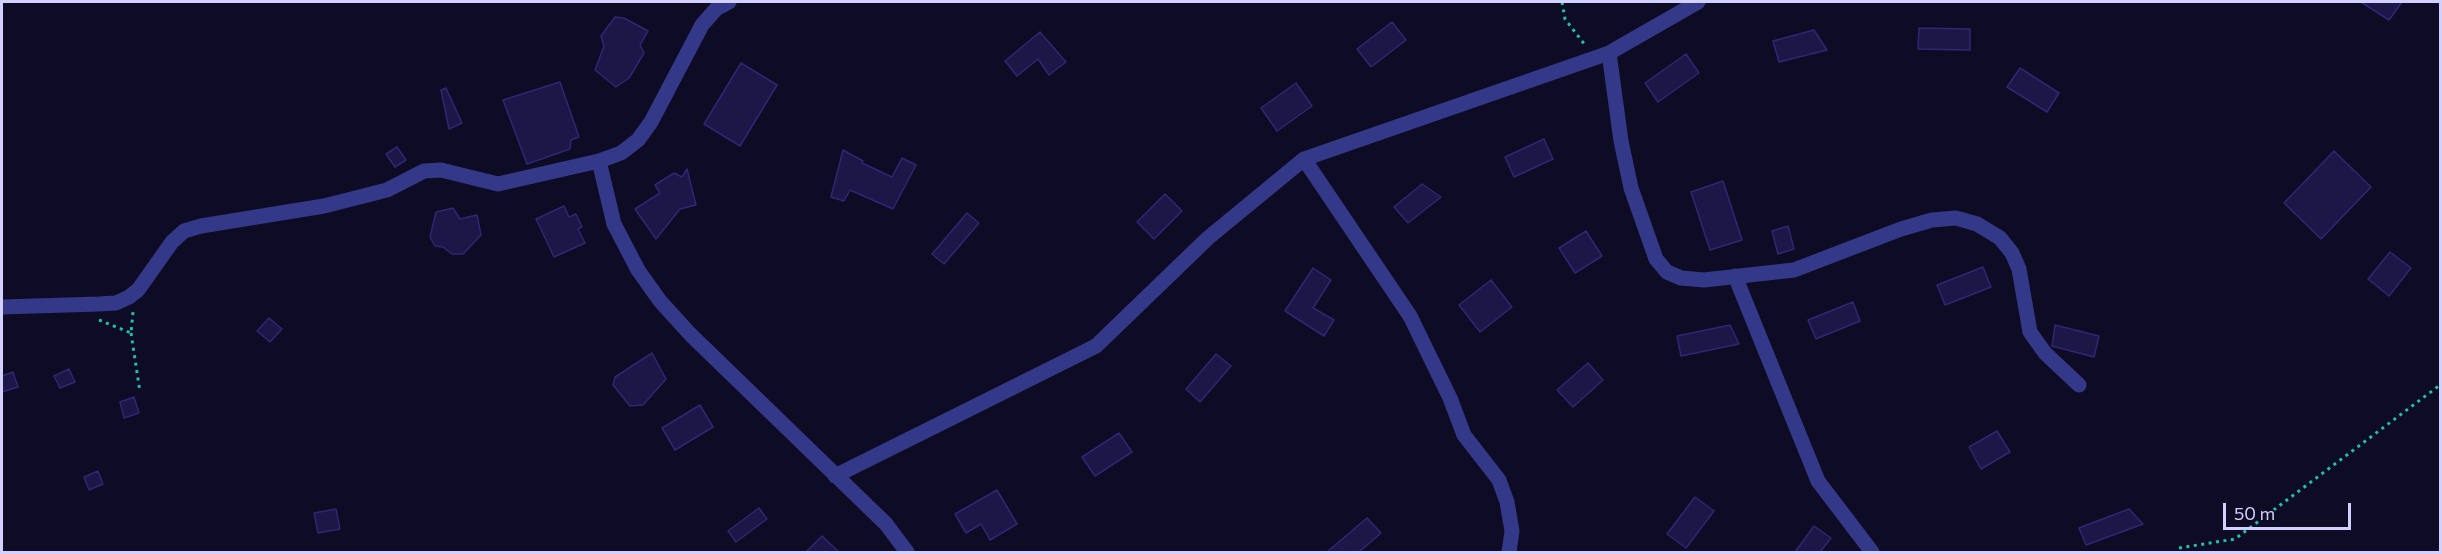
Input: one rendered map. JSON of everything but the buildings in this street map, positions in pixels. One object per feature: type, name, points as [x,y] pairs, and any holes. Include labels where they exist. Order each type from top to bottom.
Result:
[{"type":"street","points":[[2,307],[116,303],[138,290],[172,242],[184,231],[201,226],[324,206],[387,190],[424,171],[441,171],[498,184],[599,161],[621,153],[638,140],[651,122],[702,25],[716,9],[729,2]]},
{"type":"street","points":[[835,476],[1096,346],[1208,238],[1304,159],[1602,56],[1698,2]]},
{"type":"street","points":[[1602,56],[1631,189],[1656,259],[1667,272],[1682,278],[1704,280],[1794,270],[1932,220],[1956,218],[1977,224],[2000,238],[2012,253],[2019,269],[2030,332],[2045,353],[2079,385]]},
{"type":"street","points":[[1304,159],[1410,316],[1446,388],[1464,435],[1499,480],[1507,502],[1512,531],[1509,552]]},
{"type":"street","points":[[599,161],[614,224],[638,270],[660,301],[690,334],[886,524],[907,552]]},
{"type":"street","points":[[1735,276],[1818,481],[1872,552]]},
{"type":"path","points":[[1562,2],[1565,19],[1602,56]]},
{"type":"path","points":[[130,333],[140,392]]},
{"type":"path","points":[[2179,549],[2235,539],[2440,385]]}]
